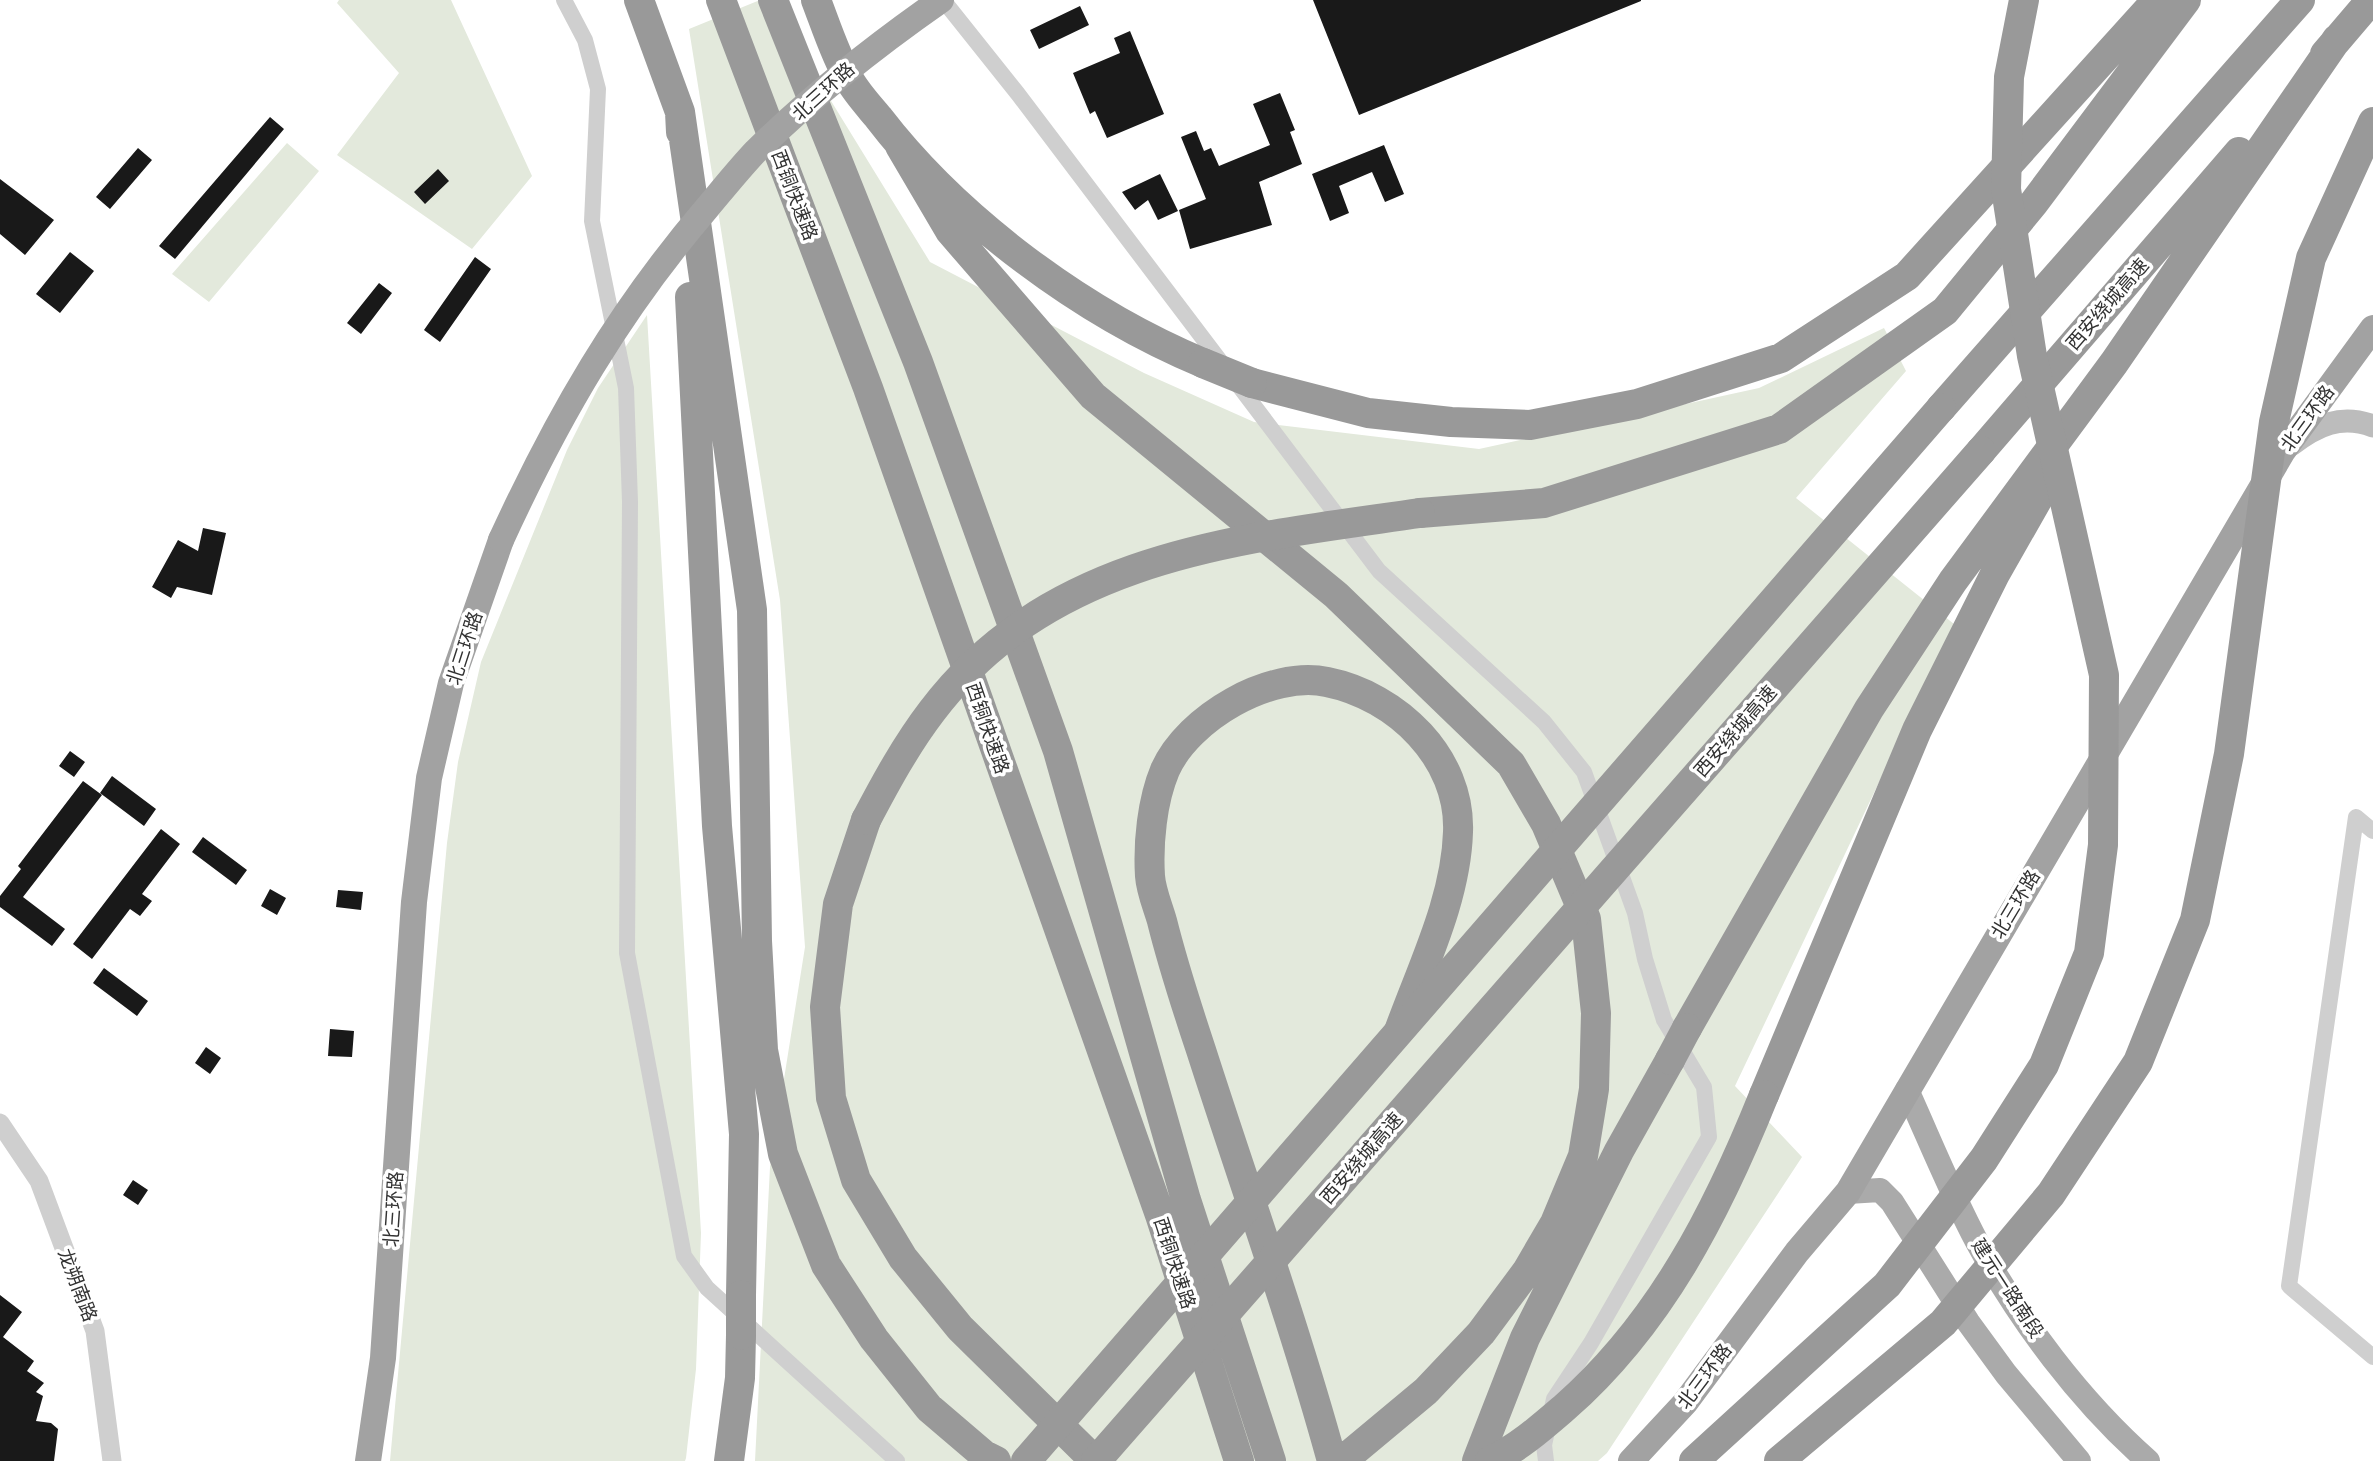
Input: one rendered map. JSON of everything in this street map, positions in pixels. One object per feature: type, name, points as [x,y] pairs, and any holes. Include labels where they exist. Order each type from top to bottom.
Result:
[{"type":"highway","points":[[639,0],[680,112],[752,610],[757,941],[763,1050],[783,1154],[827,1265],[874,1339],[929,1408],[984,1455],[996,1461]]},
{"type":"highway","name":"西铜快速路","points":[[721,0],[868,388],[1160,1215],[1239,1461]]},
{"type":"highway","name":"西铜快速路","points":[[773,0],[918,362],[1058,751],[1186,1200],[1271,1461]]},
{"type":"highway","points":[[816,0],[849,79],[900,146],[950,231],[1093,396],[1336,595],[1511,764],[1546,824],[1586,919],[1596,1013],[1594,1088],[1583,1156],[1555,1223],[1527,1271],[1481,1333],[1426,1391],[1342,1461]]},
{"type":"highway","name":"北三环路","points":[[368,1461],[383,1358],[414,902],[429,778],[451,683],[501,540],[545,444],[599,352],[666,257],[755,152],[862,55],[942,0]]},
{"type":"highway","points":[[1694,1461],[1887,1285],[1984,1159],[2044,1066],[2089,953],[2104,845],[2104,675],[2032,356],[2006,189],[2010,77],[2024,0]]},
{"type":"highway","points":[[900,146],[981,224],[1073,293],[1171,349],[1252,383],[1368,413],[1451,422],[1530,425],[1637,404],[1782,358],[1907,276],[2157,0]]},
{"type":"highway","points":[[1096,1461],[960,1328],[903,1258],[856,1180],[831,1098],[825,1007],[838,904],[866,820],[892,769],[932,710],[966,673],[1008,635],[1051,607],[1148,563],[1216,544],[1420,513],[1544,503],[1779,429],[1945,311],[2092,127],[2186,0]]},
{"type":"highway","points":[[1026,1461],[1941,408],[2300,0]]},
{"type":"highway","name":"西安绕城高速","points":[[1096,1461],[2371,0]]},
{"type":"highway","points":[[1477,1461],[1525,1338],[1619,1151],[1869,709],[1953,581],[2113,363],[2337,39]]},
{"type":"highway","points":[[680,112],[716,813],[744,1134],[740,1378],[729,1461]]},
{"type":"highway","points":[[1779,1461],[1943,1323],[2051,1194],[2138,1062],[2195,920],[2229,754],[2274,422],[2311,258],[2373,122]]},
{"type":"highway","name":"北三环路","points":[[1631,1461],[1685,1403],[1760,1300],[1848,1192],[2283,451],[2373,328]]},
{"type":"highway","points":[[1490,1461],[1548,1423],[1591,1384],[1671,1286],[1735,1165],[1917,730],[1995,574],[2113,363]]},
{"type":"highway","points":[[1332,1461],[1175,971],[1150,878],[1153,812],[1166,768],[1198,727],[1237,699],[1282,682],[1326,681],[1370,698],[1409,721],[1432,749],[1453,787],[1459,829],[1454,874],[1399,1031]]},
{"type":"main road","points":[[2283,451],[2311,430],[2332,422],[2356,420],[2373,426]]},
{"type":"main road","name":"建元一路南段","points":[[1907,1090],[1979,1245],[2034,1330],[2080,1391],[2148,1461]]},
{"type":"main road","points":[[1848,1192],[1880,1190],[1892,1202],[1941,1284],[2006,1374],[2079,1461]]},
{"type":"main road","points":[[1925,1254],[1942,1231],[1957,1225],[1965,1227],[1979,1245]]},
{"type":"street","points":[[564,0],[585,40],[598,89],[592,221],[626,388],[630,502],[627,953],[684,1256],[707,1287],[897,1461]]},
{"type":"street","points":[[942,0],[1018,94],[1379,571],[1544,722],[1584,772],[1635,914],[1645,959],[1664,1020],[1704,1087],[1709,1137],[1591,1343],[1554,1399],[1544,1445],[1546,1461]]},
{"type":"street","points":[[2373,831],[2356,817],[2289,1286],[2373,1357]]},
{"type":"street","name":"龙朔南路","points":[[0,1123],[38,1181],[95,1331],[112,1461]]},
{"type":"shaded area","points":[[339,0],[451,0],[532,176],[472,249],[337,155],[399,73],[337,3]]},
{"type":"shaded area","points":[[760,0],[769,0],[930,262],[1144,373],[1254,422],[1479,449],[1759,388],[1884,328],[1906,371],[1796,498],[1954,624],[1735,1086],[1802,1157],[1607,1453],[1598,1461],[755,1461],[770,1167],[805,947],[780,600],[689,29]]},
{"type":"shaded area","points":[[287,143],[319,171],[209,302],[172,274]]},
{"type":"shaded area","points":[[647,315],[701,1233],[696,1369],[686,1458],[685,1461],[390,1461],[447,843],[458,762],[481,662],[567,450],[598,388]]},
{"type":"building","points":[[1313,0],[1641,0],[1641,1],[1359,115]]},
{"type":"building","points":[[1080,6],[1089,25],[1039,49],[1030,30]]},
{"type":"building","points":[[1130,31],[1164,114],[1107,138],[1095,111],[1090,114],[1073,73],[1120,53],[1114,38]]},
{"type":"building","points":[[1280,93],[1295,130],[1290,132],[1302,164],[1259,182],[1272,225],[1190,249],[1179,210],[1206,199],[1181,137],[1196,131],[1204,151],[1211,148],[1219,166],[1270,145],[1253,104]]},
{"type":"building","points":[[270,117],[284,129],[175,259],[159,246]]},
{"type":"building","points":[[1384,145],[1404,194],[1385,202],[1372,172],[1339,186],[1349,213],[1330,221],[1312,174]]},
{"type":"building","points":[[138,148],[152,160],[110,209],[96,197]]},
{"type":"building","points":[[438,169],[449,181],[425,204],[414,192]]},
{"type":"building","points":[[1160,174],[1178,211],[1158,220],[1148,200],[1135,210],[1122,192]]},
{"type":"building","points":[[0,179],[54,220],[25,255],[0,234]]},
{"type":"building","points":[[70,252],[94,271],[60,313],[36,294]]},
{"type":"building","points":[[475,257],[491,269],[440,342],[424,330]]},
{"type":"building","points":[[379,283],[392,293],[361,334],[347,323]]},
{"type":"building","points":[[203,528],[226,533],[212,595],[177,587],[171,598],[152,587],[178,540],[198,551]]},
{"type":"building","points":[[70,751],[85,762],[74,777],[59,766]]},
{"type":"building","points":[[112,776],[156,809],[144,826],[100,793]]},
{"type":"building","points":[[83,781],[102,795],[23,897],[65,929],[52,946],[0,907],[0,896],[21,869],[18,866]]},
{"type":"building","points":[[161,829],[180,844],[142,894],[152,901],[140,916],[130,909],[92,959],[73,944]]},
{"type":"building","points":[[203,837],[247,870],[236,885],[192,852]]},
{"type":"building","points":[[270,889],[286,898],[277,915],[261,906]]},
{"type":"building","points":[[338,890],[363,892],[361,910],[336,907]]},
{"type":"building","points":[[104,968],[148,1001],[137,1016],[93,983]]},
{"type":"building","points":[[330,1029],[354,1031],[352,1057],[328,1056]]},
{"type":"building","points":[[206,1047],[221,1058],[210,1074],[195,1063]]},
{"type":"building","points":[[133,1180],[148,1190],[138,1205],[123,1195]]},
{"type":"building","points":[[0,1295],[22,1312],[3,1337],[34,1361],[27,1371],[44,1383],[36,1392],[43,1396],[36,1421],[51,1423],[58,1429],[54,1461],[0,1461]]}]
